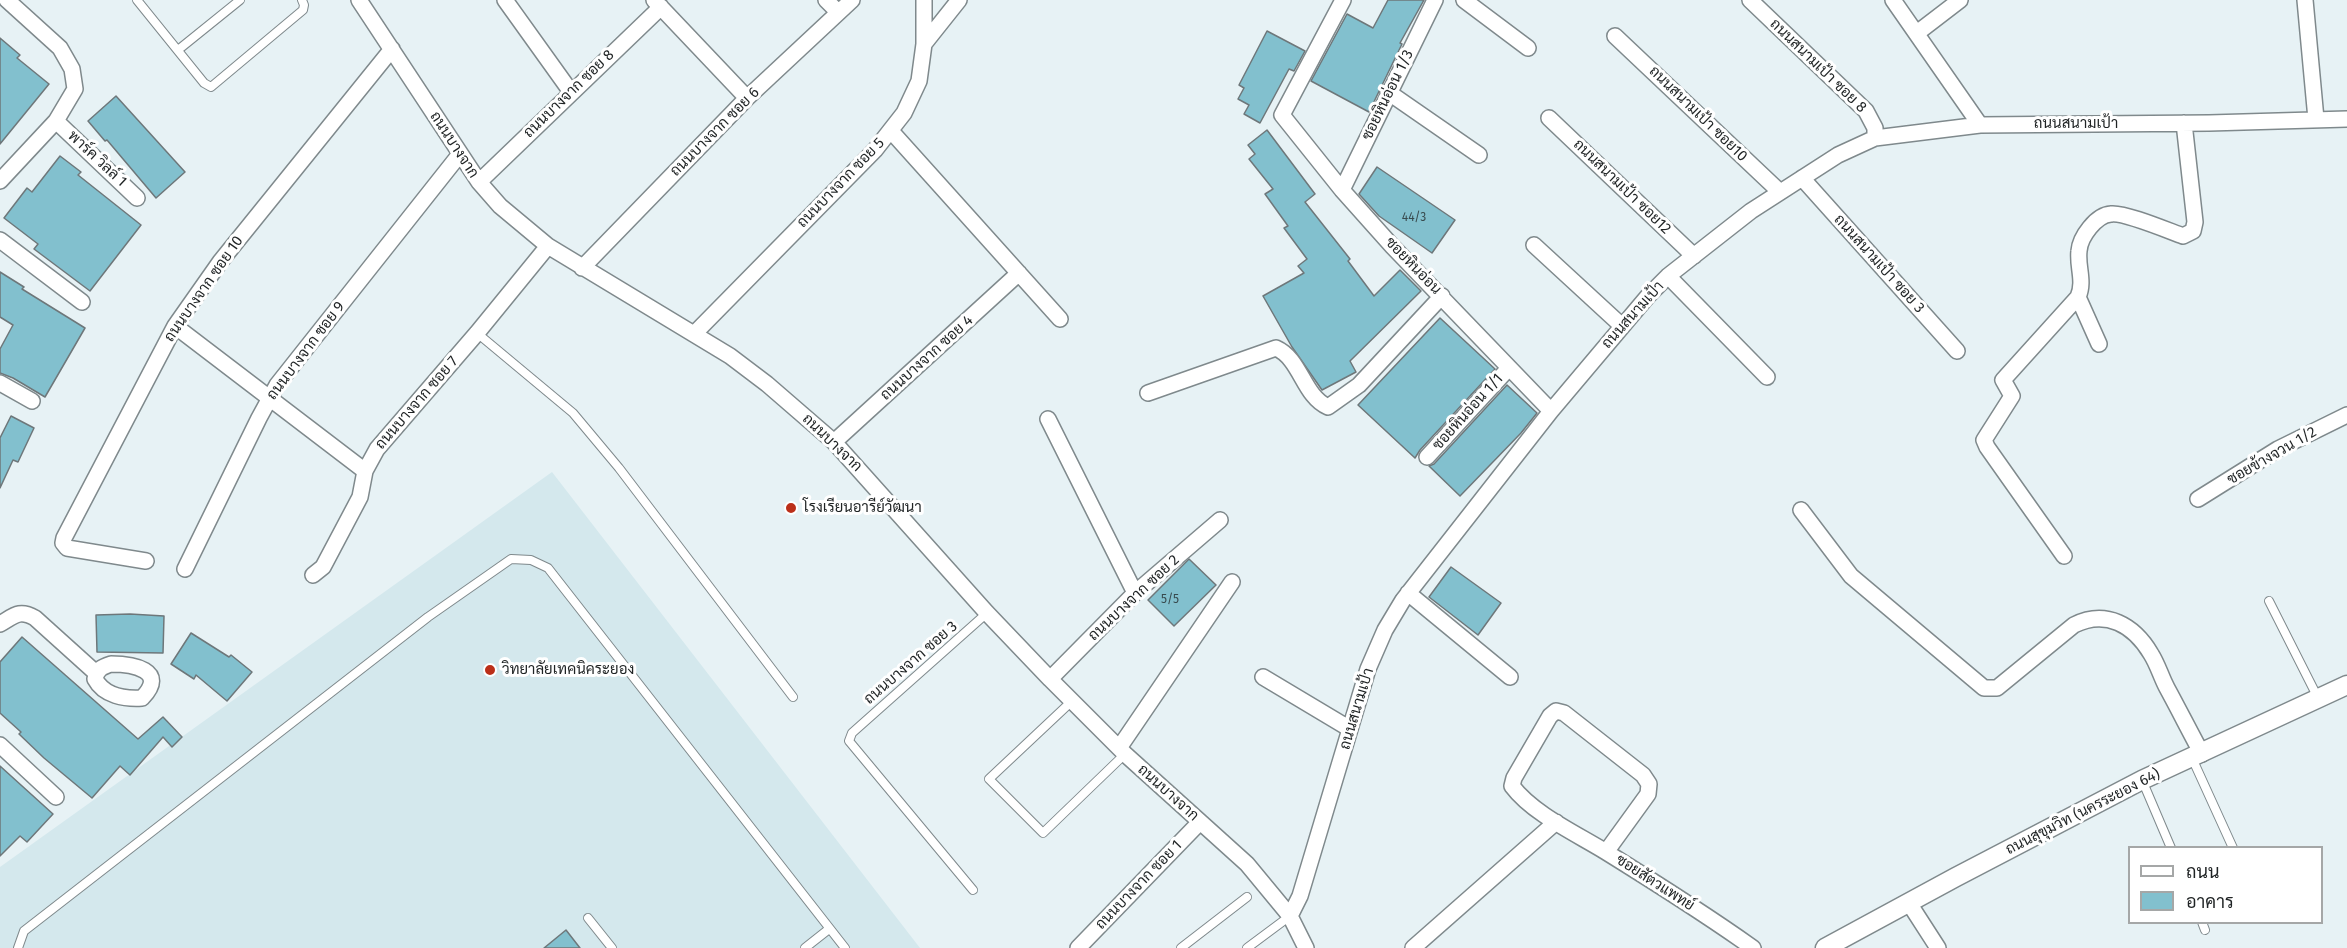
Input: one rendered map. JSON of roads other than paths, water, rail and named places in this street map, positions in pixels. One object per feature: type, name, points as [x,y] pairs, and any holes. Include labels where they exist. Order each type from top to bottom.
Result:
[{"type":"street","points":[[1,177],[56,121],[75,89],[72,69],[60,48],[8,0]]},
{"type":"street","name":"ถนนบางจาก","points":[[359,0],[478,182],[500,206],[548,246],[730,356],[767,384],[834,442],[987,613],[1050,679],[1122,751],[1247,864],[1290,916]]},
{"type":"street","points":[[505,0],[571,92]]},
{"type":"street","points":[[826,0],[838,12]]},
{"type":"street","name":"ถนนบางจาก ซอย 6","points":[[582,268],[747,98],[852,0]]},
{"type":"street","name":"ถนนบางจาก ซอย 5","points":[[694,334],[875,150],[904,113],[919,81],[924,44],[924,0]]},
{"type":"street","points":[[924,44],[959,0]]},
{"type":"street","name":"ซอยหินอ่อน","points":[[1343,0],[1282,115],[1342,190],[1392,246],[1551,411]]},
{"type":"street","name":"ซอยหินอ่อน 1/3","points":[[1342,190],[1435,0]]},
{"type":"street","points":[[1464,0],[1528,48]]},
{"type":"street","name":"ถนนสนามเป้า ซอย 8","points":[[1750,0],[1866,111],[1875,128],[1875,138]]},
{"type":"street","points":[[1893,0],[1980,125]]},
{"type":"street","points":[[1917,33],[1960,0]]},
{"type":"street","points":[[2305,0],[2316,119]]},
{"type":"street","points":[[657,3],[747,98]]},
{"type":"street","name":"ถนนบางจาก ซอย 8","points":[[478,182],[571,92],[657,3]]},
{"type":"street","name":"ถนนสนามเป้า ซอย10","points":[[1615,36],[1780,192]]},
{"type":"street","name":"ถนนบางจาก ซอย 10","points":[[146,561],[67,548],[63,543],[175,326],[220,262],[393,49]]},
{"type":"street","points":[[1388,92],[1479,155]]},
{"type":"street","name":"ถนนสนามเป้า ซอย12","points":[[1549,118],[1694,256]]},
{"type":"street","name":"ถนนสนามเป้า","points":[[1290,916],[1300,896],[1368,669],[1385,630],[1408,593],[1551,411],[1648,296],[1668,276],[1751,211],[1838,155],[1875,138],[1980,125],[2347,119]]},
{"type":"street","name":"พาร์ค วิลล์ 1","points":[[56,121],[137,198]]},
{"type":"street","points":[[2064,556],[1986,447],[1984,440],[2012,396],[2003,380],[2078,297],[2082,287],[2079,249],[2088,231],[2102,218],[2112,214],[2146,222],[2183,236],[2193,231],[2195,222],[2184,123]]},
{"type":"street","points":[[891,131],[1060,319]]},
{"type":"street","name":"ถนนบางจาก ซอย 9","points":[[184,570],[277,385],[460,154]]},
{"type":"street","name":"ถนนสนามเป้า ซอย 3","points":[[1802,178],[1957,351]]},
{"type":"street","points":[[0,240],[82,302]]},
{"type":"street","points":[[1534,245],[1622,326]]},
{"type":"street","name":"ถนนบางจาก ซอย 7","points":[[314,575],[323,567],[360,498],[365,471],[377,448],[477,333],[548,246]]},
{"type":"street","name":"ถนนบางจาก ซอย 4","points":[[834,442],[1020,273]]},
{"type":"street","points":[[1668,276],[1767,377]]},
{"type":"street","points":[[1148,393],[1276,348],[1286,352],[1317,402],[1328,407],[1359,385],[1442,296]]},
{"type":"street","points":[[2078,297],[2099,344]]},
{"type":"street","points":[[175,326],[365,471]]},
{"type":"street","name":"ซอยหินอ่อน 1/1","points":[[1427,457],[1509,368]]},
{"type":"street","points":[[0,383],[32,401]]},
{"type":"street","name":"ซอยข้างจวน 1/2","points":[[2198,499],[2278,449],[2347,415]]},
{"type":"street","points":[[1048,419],[1135,593]]},
{"type":"street","points":[[1801,510],[1851,576],[1984,688],[1997,688],[2074,624],[2087,618],[2106,618],[2124,625],[2140,637],[2152,655],[2197,756]]},
{"type":"street","name":"ถนนบางจาก ซอย 2","points":[[1050,679],[1135,593],[1220,520]]},
{"type":"street","points":[[1122,751],[1232,582]]},
{"type":"street","points":[[1408,593],[1510,677]]},
{"type":"street","points":[[0,624],[19,613],[35,618],[96,673]]},
{"type":"street","points":[[1263,677],[1350,729]]},
{"type":"street","name":"ถนนสุขุมวิท (นครระยอง 64)","points":[[1825,948],[2142,780],[2347,685]]},
{"type":"street","name":"ซอยสัตวแพทย์","points":[[1606,852],[1648,794],[1649,784],[1643,775],[1564,713],[1556,711],[1550,716],[1514,778],[1512,786],[1518,794],[1556,822],[1753,948]]},
{"type":"street","points":[[0,745],[56,797]]},
{"type":"street","name":"ถนนบางจาก ซอย 1","points":[[1078,948],[1200,822]]},
{"type":"street","points":[[1413,948],[1556,822]]},
{"type":"street","points":[[1909,903],[1938,948]]},
{"type":"street","points":[[1290,916],[1306,948]]},
{"type":"lane","points":[[137,0],[204,83],[211,87],[303,10],[302,0]]},
{"type":"lane","points":[[178,50],[240,0]]},
{"type":"lane","points":[[477,333],[573,413],[619,468],[793,697]]},
{"type":"lane","points":[[18,948],[24,932],[428,617],[511,560],[531,560],[548,568],[845,948]]},
{"type":"lane","points":[[2269,601],[2318,698]]},
{"type":"lane","name":"ถนนบางจาก ซอย 3","points":[[973,890],[849,741],[852,733],[987,613]]},
{"type":"lane","points":[[1072,701],[989,779],[1043,833],[1122,751]]},
{"type":"lane","points":[[2197,756],[2232,846]]},
{"type":"lane","points":[[2142,780],[2170,846]]},
{"type":"lane","points":[[1181,948],[1247,897]]},
{"type":"lane","points":[[1247,948],[1290,916]]},
{"type":"lane","points":[[588,918],[612,948]]},
{"type":"lane","points":[[806,948],[829,929]]},
{"type":"place","name":"โรงเรียนอารีย์วัฒนา","points":[[791,508]]},
{"type":"place","name":"วิทยาลัยเทคนิคระยอง","points":[[490,670]]}]
